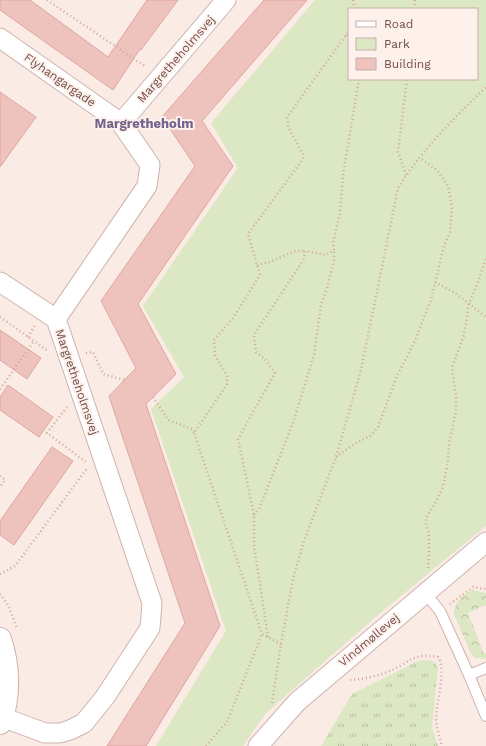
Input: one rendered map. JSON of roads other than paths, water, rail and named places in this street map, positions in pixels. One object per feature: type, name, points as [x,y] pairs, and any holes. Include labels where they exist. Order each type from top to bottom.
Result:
[{"type":"street","name":"Margretheholmsvej","points":[[1,720],[45,733],[60,733],[84,723],[105,697],[150,628],[152,603],[56,319],[147,186],[150,166],[121,123],[226,0]]},
{"type":"street","name":"Flyhangargade","points":[[0,38],[121,123]]},
{"type":"street","points":[[0,282],[56,319]]},
{"type":"street","name":"Vindmøllevej","points":[[258,746],[296,702],[486,542]]},
{"type":"street","points":[[0,639],[5,655],[7,697],[1,720]]},
{"type":"lane","points":[[425,593],[440,611],[486,716]]},
{"type":"lane","points":[[469,675],[486,668]]},
{"type":"district","name":"Margretheholm","points":[[144,123]]}]
